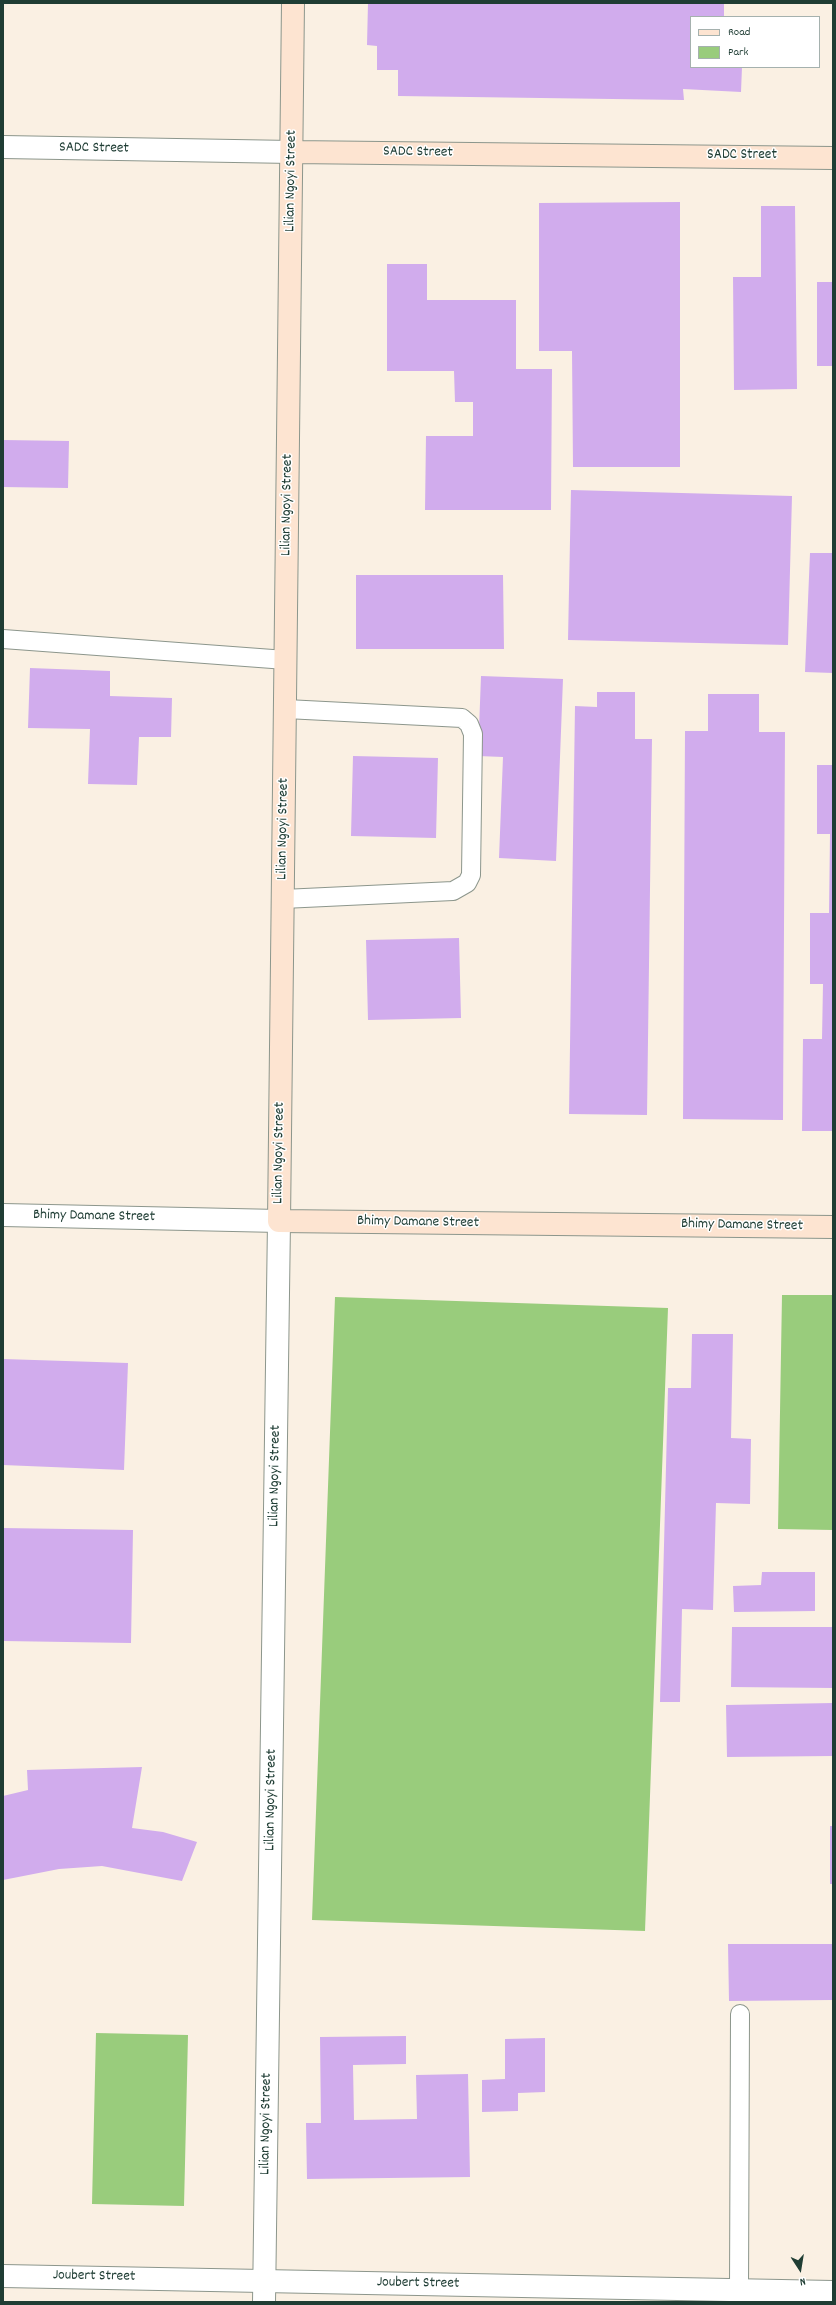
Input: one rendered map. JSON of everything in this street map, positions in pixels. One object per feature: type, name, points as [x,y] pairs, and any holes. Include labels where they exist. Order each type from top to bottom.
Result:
[{"type":"main road","name":"Lilian Ngoyi Street","points":[[280,1221],[293,3]]},
{"type":"main road","name":"SADC Street","points":[[292,152],[833,158]]},
{"type":"main road","name":"Bhimy Damane Street","points":[[280,1221],[833,1227]]},
{"type":"street","name":"SADC Street","points":[[3,148],[292,152]]},
{"type":"street","name":"Bhimy Damane Street","points":[[3,1215],[280,1221]]},
{"type":"street","name":"Lilian Ngoyi Street","points":[[264,2291],[280,1221]]},
{"type":"street","name":"Joubert Street","points":[[3,2276],[264,2291],[739,2290],[833,2292]]},
{"type":"lane","points":[[3,639],[286,660]]},
{"type":"lane","points":[[284,899],[453,891],[467,883],[471,875],[473,734],[469,724],[462,718],[286,709]]},
{"type":"lane","points":[[739,2290],[740,2014]]},
{"type":"green space","points":[[782,1295],[833,1295],[833,1530],[778,1529]]},
{"type":"green space","points":[[335,1297],[668,1308],[645,1931],[312,1920]]},
{"type":"green space","points":[[96,2033],[188,2035],[184,2206],[92,2204]]},
{"type":"building","points":[[368,3],[724,3],[724,16],[690,16],[690,68],[742,68],[741,92],[683,89],[684,100],[398,96],[398,70],[377,70],[377,46],[367,45]]},
{"type":"building","points":[[680,202],[680,467],[573,467],[572,351],[539,351],[539,203]]},
{"type":"building","points":[[761,206],[795,206],[797,389],[734,390],[733,277],[761,277]]},
{"type":"building","points":[[387,264],[427,264],[427,300],[516,300],[516,369],[552,369],[551,510],[425,510],[426,436],[473,436],[473,402],[455,402],[454,371],[387,371]]},
{"type":"building","points":[[817,282],[833,282],[833,366],[817,366]]},
{"type":"building","points":[[3,440],[69,441],[68,488],[3,487]]},
{"type":"building","points":[[571,490],[792,496],[788,645],[568,640]]},
{"type":"building","points":[[810,553],[833,553],[833,673],[805,672]]},
{"type":"building","points":[[356,575],[503,575],[504,649],[356,649]]},
{"type":"building","points":[[30,668],[110,671],[110,696],[172,698],[171,737],[139,737],[137,785],[88,784],[90,729],[28,728]]},
{"type":"building","points":[[481,676],[563,679],[556,861],[499,858],[503,757],[478,756]]},
{"type":"building","points":[[597,692],[635,692],[635,739],[652,739],[647,1115],[569,1114],[575,706],[597,707]]},
{"type":"building","points":[[708,694],[759,694],[759,732],[785,732],[783,1120],[683,1119],[685,731],[708,731]]},
{"type":"building","points":[[353,756],[438,758],[436,838],[351,836]]},
{"type":"building","points":[[817,765],[833,765],[833,1131],[802,1131],[803,1039],[822,1039],[823,984],[810,984],[810,913],[829,913],[830,834],[817,834]]},
{"type":"building","points":[[459,938],[461,1018],[368,1020],[366,940]]},
{"type":"building","points":[[692,1334],[733,1334],[731,1438],[751,1439],[750,1504],[716,1503],[713,1610],[682,1609],[680,1702],[660,1702],[668,1388],[691,1388]]},
{"type":"building","points":[[3,1359],[128,1363],[124,1470],[3,1465]]},
{"type":"building","points":[[3,1528],[133,1530],[131,1643],[3,1641]]},
{"type":"building","points":[[762,1572],[815,1572],[815,1611],[734,1612],[733,1586],[761,1585]]},
{"type":"building","points":[[732,1627],[833,1627],[833,1688],[731,1687]]},
{"type":"building","points":[[833,1703],[833,1756],[727,1757],[726,1705]]},
{"type":"building","points":[[142,1767],[132,1828],[163,1832],[197,1842],[182,1881],[102,1866],[59,1869],[3,1880],[3,1796],[28,1790],[27,1770]]},
{"type":"building","points":[[830,1826],[833,1826],[833,1884],[830,1884]]},
{"type":"building","points":[[728,1944],[833,1944],[833,2000],[729,2001]]},
{"type":"building","points":[[406,2036],[406,2064],[353,2065],[354,2120],[417,2119],[416,2075],[468,2074],[470,2177],[307,2179],[306,2123],[321,2123],[320,2037]]},
{"type":"building","points":[[545,2038],[545,2092],[518,2093],[518,2111],[482,2112],[482,2080],[505,2079],[505,2039]]}]
